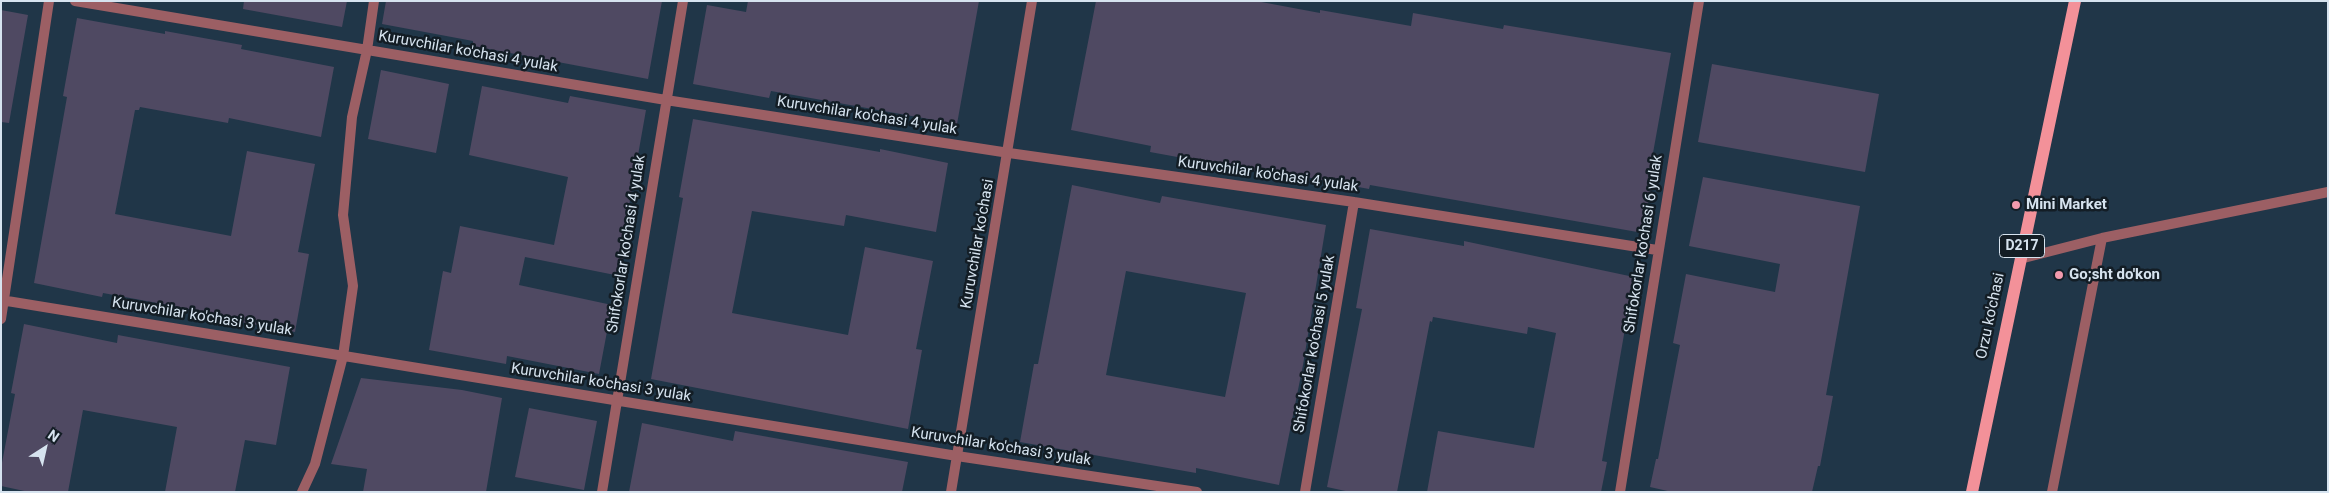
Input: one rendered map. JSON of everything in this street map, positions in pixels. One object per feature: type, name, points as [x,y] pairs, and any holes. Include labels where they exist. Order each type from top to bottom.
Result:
[{"type":"main road","name":"Orzu ko'chasi","points":[[1972,492],[2075,1]]},
{"type":"street","points":[[1,319],[49,1]]},
{"type":"street","name":"Kuruvchilar ko'chasi 4 yulak","points":[[75,1],[666,100],[1009,153],[1354,202],[1657,250]]},
{"type":"street","points":[[302,492],[315,464],[343,356],[352,286],[343,215],[352,117],[367,50],[374,1]]},
{"type":"street","name":"Shifokorlar ko'chasi 4 yulak","points":[[602,492],[683,1]]},
{"type":"street","name":"Kuruvchilar ko'chasi","points":[[952,492],[1009,153],[1032,1]]},
{"type":"street","name":"Shifokorlar ko'chasi 6 yulak","points":[[1620,492],[1657,250],[1699,1]]},
{"type":"street","points":[[2020,259],[2102,238],[2328,192]]},
{"type":"street","name":"Shifokorlar ko'chasi 5 yulak","points":[[1305,492],[1354,202]]},
{"type":"street","points":[[2052,492],[2102,238]]},
{"type":"street","name":"Kuruvchilar ko'chasi 3 yulak","points":[[3,300],[957,456],[1198,492]]},
{"type":"building","points":[[244,1],[347,1],[342,27],[243,9]]},
{"type":"building","points":[[386,1],[662,1],[648,79],[473,46],[473,41],[382,24]]},
{"type":"building","points":[[748,1],[979,1],[957,124],[771,91],[769,98],[693,84],[707,5],[746,12]]},
{"type":"building","points":[[1096,1],[1256,1],[1320,13],[1320,10],[1411,26],[1413,13],[1503,29],[1504,25],[1671,53],[1653,153],[1657,154],[1643,233],[1370,185],[1369,189],[1279,172],[1278,175],[1243,169],[1150,152],[1151,146],[1071,130]]},
{"type":"building","points":[[1,10],[28,15],[9,123],[1,122]]},
{"type":"building","points":[[77,18],[165,34],[165,31],[242,45],[241,49],[334,67],[321,137],[229,118],[228,123],[140,107],[139,110],[135,110],[115,214],[231,236],[247,151],[315,164],[298,252],[309,254],[295,332],[218,318],[219,315],[168,305],[103,293],[102,297],[34,283],[67,97],[63,96]]},
{"type":"building","points":[[1712,64],[1879,94],[1865,172],[1698,142]]},
{"type":"building","points":[[381,70],[449,84],[436,153],[368,139]]},
{"type":"building","points":[[482,86],[568,103],[570,96],[646,110],[629,206],[633,207],[620,276],[525,257],[519,285],[612,305],[599,374],[507,356],[506,364],[429,350],[443,271],[451,273],[460,226],[554,245],[568,177],[469,155]]},
{"type":"building","points":[[693,119],[880,152],[880,149],[948,163],[936,232],[846,215],[844,226],[752,211],[732,313],[848,335],[865,247],[933,261],[916,349],[922,350],[908,429],[651,379],[683,198],[679,197]]},
{"type":"building","points":[[1703,177],[1860,206],[1826,395],[1833,396],[1820,466],[1818,466],[1812,492],[1672,492],[1650,487],[1656,459],[1658,459],[1680,345],[1673,343],[1686,274],[1775,292],[1780,264],[1689,246]]},
{"type":"building","points":[[1072,185],[1160,203],[1162,196],[1326,225],[1303,365],[1279,485],[1196,468],[1196,473],[1020,442],[1034,364],[1038,364]],"holes":[[[1126,271],[1246,293],[1225,397],[1106,375]]]},
{"type":"building","points":[[1370,229],[1464,246],[1464,241],[1634,277],[1602,461],[1607,462],[1601,492],[1427,492],[1438,431],[1534,448],[1556,333],[1528,327],[1527,334],[1433,317],[1432,322],[1430,321],[1397,492],[1350,492],[1327,487],[1362,309],[1356,308]]},
{"type":"building","points":[[24,324],[117,343],[118,335],[290,367],[276,445],[245,440],[235,492],[165,492],[177,427],[83,410],[68,492],[29,492],[1,486],[1,468],[15,394],[11,393]]},
{"type":"building","points":[[361,378],[462,390],[502,398],[486,492],[363,492],[367,469],[331,464]]},
{"type":"building","points":[[529,408],[597,421],[584,490],[515,477]]},
{"type":"building","points":[[642,423],[733,441],[735,431],[908,462],[902,492],[629,492]]},
{"type":"place","name":"Mini Market","points":[[2016,205]]},
{"type":"place","name":"Go;sht do'kon","points":[[2059,275]]}]
